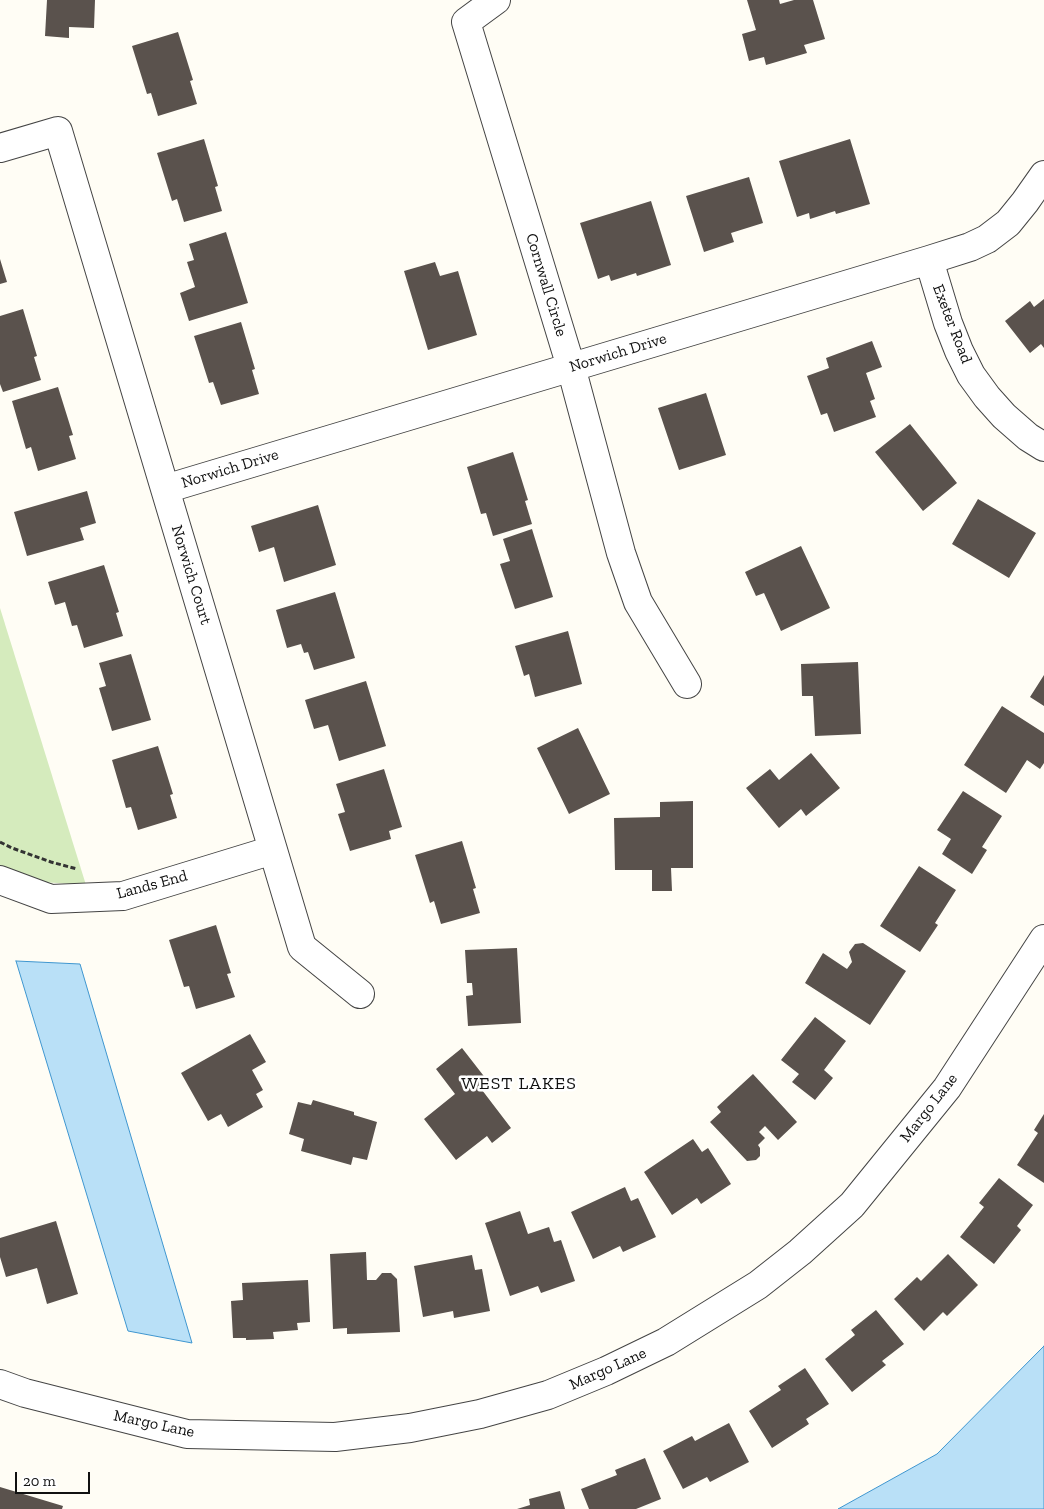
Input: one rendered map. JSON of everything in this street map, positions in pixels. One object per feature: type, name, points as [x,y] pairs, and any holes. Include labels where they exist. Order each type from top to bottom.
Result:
[{"type":"street","name":"Cornwall Circle","points":[[496,0],[466,22],[571,367],[622,553],[638,602],[687,684]]},
{"type":"street","name":"Norwich Court","points":[[0,148],[58,131],[302,947],[360,994]]},
{"type":"street","name":"Norwich Drive","points":[[165,489],[929,260],[970,246],[999,231],[1008,223],[1044,175]]},
{"type":"street","name":"Exeter Road","points":[[929,260],[948,323],[959,351],[972,375],[986,397],[1004,416],[1028,437],[1044,447]]},
{"type":"street","name":"Lands End","points":[[0,880],[52,899],[123,896],[273,850]]},
{"type":"street","name":"Margo Lane","points":[[0,1384],[25,1393],[187,1434],[335,1437],[410,1428],[480,1414],[548,1394],[606,1371],[666,1342],[758,1285],[800,1252],[852,1205],[947,1088],[1044,939]]},
{"type":"path","points":[[0,842],[35,856],[77,869]]},
{"type":"green space","points":[[0,608],[86,885],[42,882],[0,866]]},
{"type":"water","points":[[16,961],[80,964],[192,1343],[128,1331]]},
{"type":"water","points":[[1044,1346],[1044,1509],[838,1509],[937,1454]]},
{"type":"building","points":[[47,0],[95,0],[94,28],[69,27],[69,38],[45,36]]},
{"type":"building","points":[[747,0],[779,0],[780,4],[794,0],[813,0],[825,39],[804,45],[807,53],[766,65],[764,57],[749,61],[742,34],[756,30]]},
{"type":"building","points":[[178,32],[193,80],[190,81],[197,104],[158,116],[151,93],[147,94],[132,46]]},
{"type":"building","points":[[204,139],[218,186],[215,187],[222,211],[184,222],[177,199],[172,201],[157,153]]},
{"type":"building","points":[[850,139],[870,204],[836,214],[835,211],[810,219],[809,213],[797,217],[779,161]]},
{"type":"building","points":[[749,177],[763,223],[731,233],[734,242],[704,252],[686,196]]},
{"type":"building","points":[[651,201],[671,265],[637,276],[636,273],[611,281],[609,275],[598,279],[580,223]]},
{"type":"building","points":[[226,232],[248,303],[189,321],[180,293],[195,287],[187,262],[194,260],[189,244]]},
{"type":"building","points":[[0,259],[7,282],[0,284]]},
{"type":"building","points":[[435,262],[440,276],[458,271],[477,335],[428,350],[404,271]]},
{"type":"building","points":[[1044,299],[1044,348],[1041,344],[1030,353],[1005,321],[1030,301],[1034,307]]},
{"type":"building","points":[[23,309],[37,356],[34,357],[41,380],[3,392],[0,384],[0,316]]},
{"type":"building","points":[[241,322],[255,369],[252,370],[259,394],[221,405],[213,382],[209,383],[194,336]]},
{"type":"building","points":[[872,341],[882,367],[866,373],[875,399],[870,401],[876,417],[834,432],[827,413],[821,415],[807,376],[829,368],[826,358]]},
{"type":"building","points":[[58,387],[73,435],[69,436],[76,459],[38,471],[31,447],[26,449],[12,401]]},
{"type":"building","points":[[706,393],[726,455],[679,470],[658,408]]},
{"type":"building","points":[[910,424],[957,483],[923,511],[875,452]]},
{"type":"building","points":[[513,452],[528,500],[525,501],[532,524],[493,536],[486,513],[481,514],[467,467]]},
{"type":"building","points":[[87,491],[96,523],[80,528],[84,540],[27,556],[14,512]]},
{"type":"building","points":[[978,499],[1036,533],[1009,578],[952,544]]},
{"type":"building","points":[[318,505],[336,565],[284,582],[274,547],[259,552],[251,526]]},
{"type":"building","points":[[532,529],[553,597],[515,609],[500,564],[510,561],[503,539]]},
{"type":"building","points":[[801,546],[830,608],[781,631],[764,593],[756,596],[745,572]]},
{"type":"building","points":[[104,565],[119,612],[116,613],[123,636],[84,648],[77,625],[72,626],[65,602],[55,605],[48,582]]},
{"type":"building","points":[[335,592],[355,658],[314,670],[308,652],[304,653],[301,644],[287,648],[276,610]]},
{"type":"building","points":[[568,631],[582,684],[535,697],[529,674],[524,676],[515,646]]},
{"type":"building","points":[[131,654],[151,720],[112,731],[99,688],[106,686],[99,663]]},
{"type":"building","points":[[858,662],[861,734],[815,736],[813,696],[802,696],[801,664]]},
{"type":"building","points":[[1044,675],[1044,706],[1030,697]]},
{"type":"building","points":[[366,681],[386,746],[339,761],[328,725],[314,729],[305,700]]},
{"type":"building","points":[[1002,706],[1044,733],[1044,763],[1040,769],[1027,760],[1006,793],[964,765]]},
{"type":"building","points":[[578,728],[610,794],[569,814],[537,748]]},
{"type":"building","points":[[158,746],[173,794],[170,795],[177,818],[138,830],[131,807],[126,808],[112,760]]},
{"type":"building","points":[[811,753],[840,788],[806,816],[801,809],[779,828],[746,788],[770,769],[779,780]]},
{"type":"building","points":[[384,769],[402,827],[389,831],[391,839],[350,851],[338,814],[345,812],[336,784]]},
{"type":"building","points":[[963,791],[1002,816],[982,847],[987,850],[972,874],[942,854],[951,839],[937,830]]},
{"type":"building","points":[[693,801],[693,868],[671,868],[672,891],[652,891],[652,870],[615,870],[614,818],[660,817],[660,802]]},
{"type":"building","points":[[462,841],[476,888],[473,889],[480,913],[441,924],[434,901],[430,903],[415,855]]},
{"type":"building","points":[[919,866],[956,890],[935,923],[938,925],[920,952],[880,926]]},
{"type":"building","points":[[216,925],[231,973],[227,974],[235,997],[196,1009],[189,986],[184,987],[169,940]]},
{"type":"building","points":[[863,943],[906,971],[870,1025],[805,983],[823,953],[847,969],[852,962],[849,952],[855,944]]},
{"type":"building","points":[[517,948],[521,1023],[468,1026],[466,996],[473,995],[472,983],[467,983],[465,950]]},
{"type":"building","points":[[815,1017],[846,1041],[824,1070],[833,1078],[815,1100],[792,1082],[799,1074],[781,1060]]},
{"type":"building","points":[[250,1034],[266,1062],[252,1070],[263,1090],[256,1094],[263,1107],[228,1127],[221,1114],[208,1121],[181,1073]]},
{"type":"building","points":[[462,1048],[490,1084],[482,1090],[511,1128],[492,1143],[487,1136],[456,1160],[424,1119],[455,1094],[436,1069]]},
{"type":"building","points":[[753,1074],[797,1122],[778,1140],[765,1126],[759,1132],[765,1138],[758,1145],[760,1156],[756,1160],[747,1161],[710,1122],[721,1112],[717,1107]]},
{"type":"building","points":[[313,1100],[354,1112],[354,1115],[377,1122],[367,1160],[353,1157],[351,1165],[301,1151],[304,1139],[289,1134],[298,1102],[311,1105]]},
{"type":"building","points":[[1044,1114],[1044,1183],[1017,1165],[1038,1133],[1034,1130]]},
{"type":"building","points":[[693,1139],[702,1152],[708,1148],[731,1184],[701,1204],[697,1198],[672,1215],[644,1172]]},
{"type":"building","points":[[999,1178],[1033,1205],[1017,1226],[1021,1230],[994,1264],[960,1237],[984,1207],[979,1203]]},
{"type":"building","points":[[625,1187],[631,1201],[638,1198],[656,1237],[623,1252],[620,1246],[593,1259],[571,1212]]},
{"type":"building","points":[[520,1211],[528,1234],[549,1227],[554,1242],[561,1240],[575,1281],[541,1293],[538,1286],[510,1296],[485,1223]]},
{"type":"building","points":[[56,1221],[78,1294],[47,1304],[37,1268],[6,1277],[0,1257],[0,1238]]},
{"type":"building","points":[[366,1252],[367,1280],[376,1280],[382,1273],[391,1273],[397,1279],[400,1332],[347,1334],[347,1328],[333,1329],[330,1254]]},
{"type":"building","points":[[948,1254],[978,1285],[947,1316],[943,1312],[924,1331],[894,1299],[917,1277],[921,1281]]},
{"type":"building","points":[[472,1255],[475,1270],[482,1269],[490,1311],[454,1318],[453,1311],[423,1317],[414,1266]]},
{"type":"building","points":[[308,1280],[310,1322],[297,1323],[298,1330],[273,1332],[274,1339],[246,1340],[246,1338],[233,1338],[231,1301],[243,1300],[242,1283]]},
{"type":"building","points":[[876,1310],[904,1344],[882,1361],[886,1365],[852,1392],[825,1359],[855,1335],[851,1330]]},
{"type":"building","points":[[805,1368],[829,1404],[806,1419],[809,1424],[772,1448],[749,1411],[781,1390],[778,1386]]},
{"type":"building","points":[[729,1423],[749,1462],[710,1482],[707,1477],[683,1489],[663,1451],[692,1436],[695,1441]]},
{"type":"building","points":[[645,1458],[661,1499],[636,1509],[589,1509],[581,1489],[617,1475],[615,1470]]},
{"type":"building","points":[[0,1487],[63,1506],[62,1509],[0,1509]]},
{"type":"building","points":[[560,1491],[565,1509],[517,1509],[530,1505],[529,1499]]},
{"type":"district","name":"WEST LAKES","points":[[519,1084]]}]
